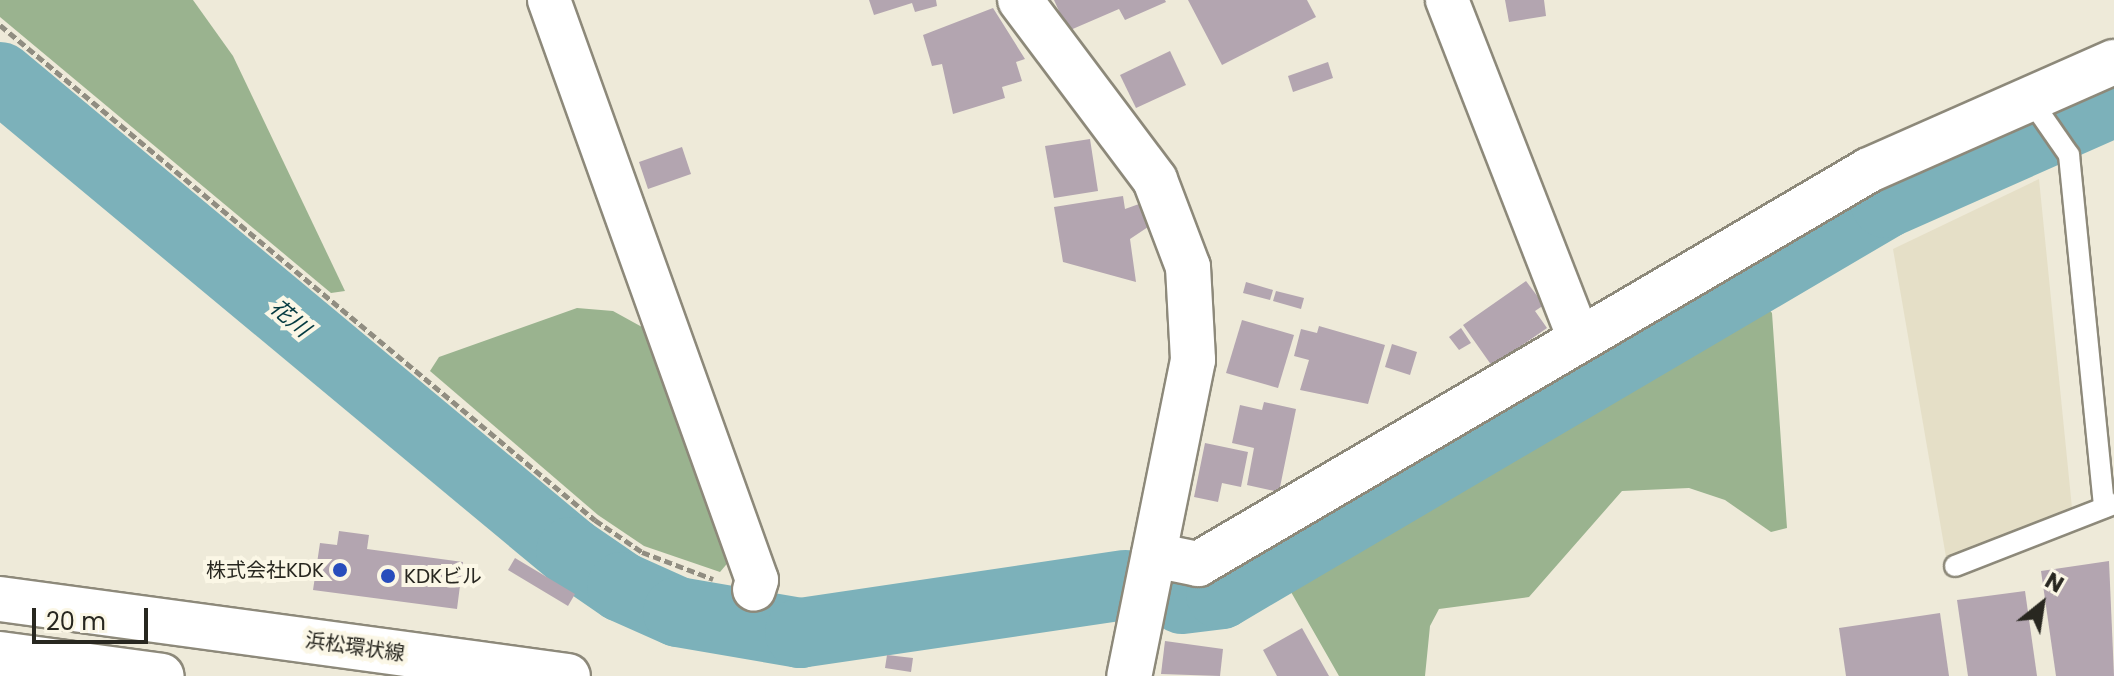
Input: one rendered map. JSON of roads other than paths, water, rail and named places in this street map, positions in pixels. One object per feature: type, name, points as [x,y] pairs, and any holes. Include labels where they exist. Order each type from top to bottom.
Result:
[{"type":"street","points":[[549,0],[757,580],[754,590]]},
{"type":"street","points":[[1020,0],[1155,180],[1188,267],[1193,360],[1129,676]]},
{"type":"street","points":[[1447,0],[1579,339]]},
{"type":"street","points":[[1154,555],[1198,564],[1869,170],[2032,105],[2114,62]]},
{"type":"street","name":"浜松環状線","points":[[0,599],[568,676]]},
{"type":"street","points":[[0,654],[162,676]]},
{"type":"lane","points":[[1955,566],[2109,506],[2069,155],[2032,105]]},
{"type":"waterway","name":"花川","points":[[0,77],[571,552],[622,587],[678,612],[800,633],[1125,585]]},
{"type":"waterway","points":[[1182,599],[1221,594],[1886,203],[2114,102]]},
{"type":"place","name":"株式会社KDK","points":[[340,570]]},
{"type":"place","name":"KDKビル","points":[[388,576]]}]
